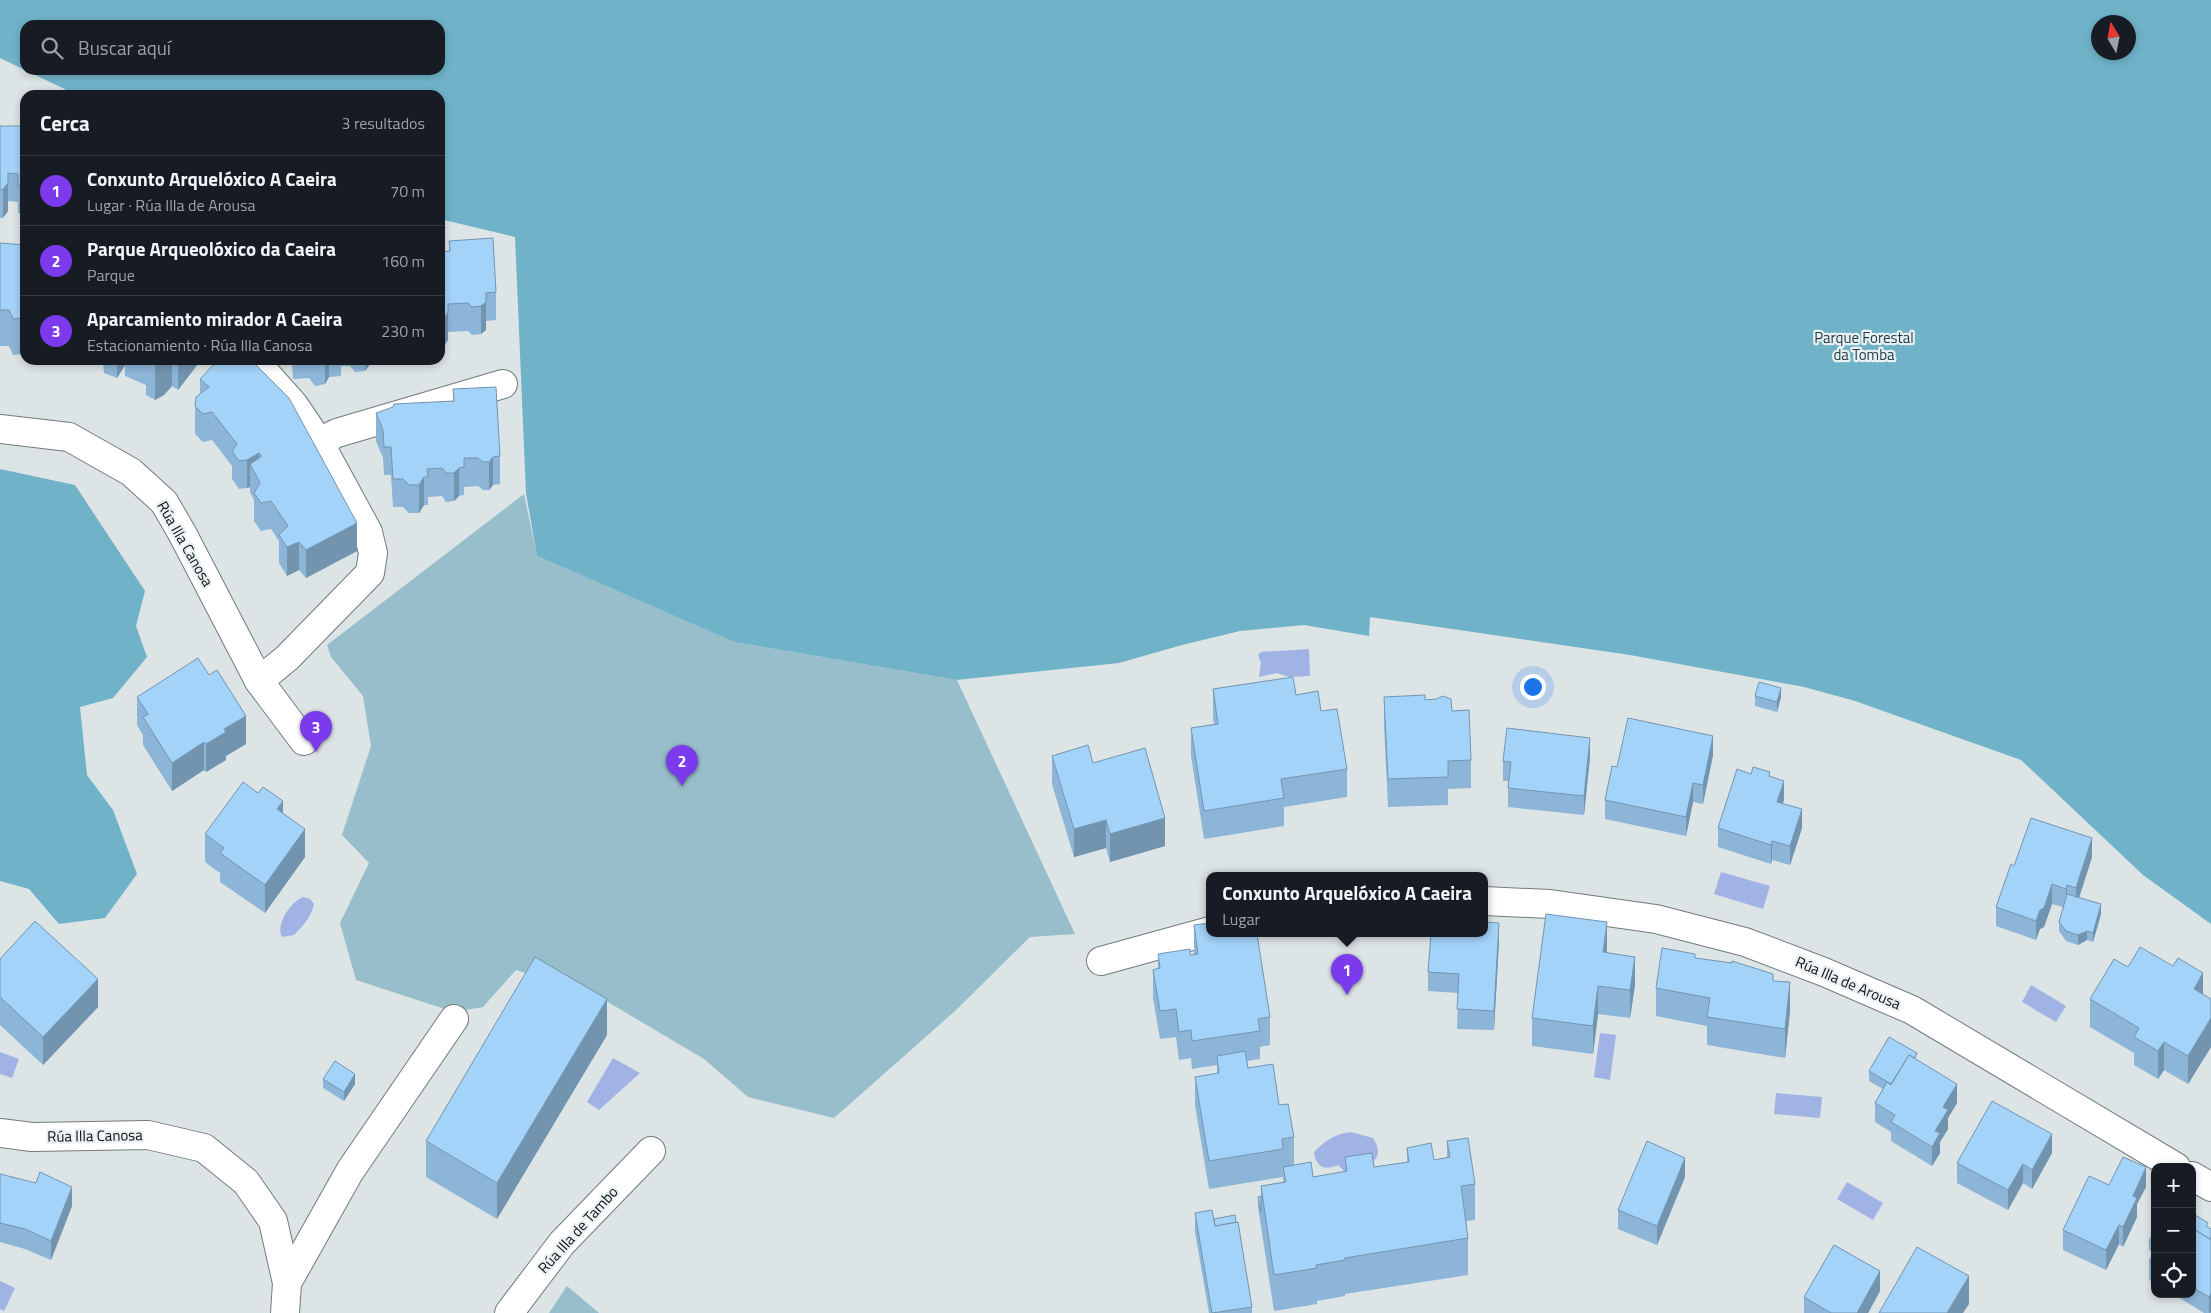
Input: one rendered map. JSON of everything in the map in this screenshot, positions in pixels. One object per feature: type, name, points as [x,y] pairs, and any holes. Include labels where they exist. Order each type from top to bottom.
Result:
[{"type":"street","points":[[258,365],[294,406],[319,442],[368,532],[374,553],[370,573],[287,658],[260,681]]},
{"type":"street","points":[[319,442],[336,433],[503,384]]},
{"type":"street","name":"Rúa Illa Canosa","points":[[0,429],[69,437],[131,472],[164,502],[260,681],[304,741]]},
{"type":"street","name":"Rúa Illa de Arousa","points":[[1488,901],[1550,904],[1656,919],[1746,942],[1824,972],[1912,1010],[2169,1163]]},
{"type":"street","points":[[1101,961],[1206,932]]},
{"type":"street","points":[[287,1283],[350,1171],[454,1019]]},
{"type":"street","name":"Rúa Illa Canosa","points":[[0,1133],[32,1137],[148,1135],[204,1148],[246,1182],[272,1222],[287,1283],[285,1313]]},
{"type":"street","name":"Rúa Illa de Tambo","points":[[509,1313],[562,1243],[651,1151]]},
{"type":"street","points":[[2196,1178],[2211,1187]]},
{"type":"shaded area","points":[[524,494],[537,556],[734,642],[957,680],[1075,934],[1030,937],[955,1011],[834,1118],[748,1097],[704,1059],[596,995],[516,970],[483,1007],[454,1012],[356,980],[340,923],[369,863],[342,835],[371,746],[363,696],[331,657],[327,645]]},
{"type":"shaded area","points":[[1309,649],[1310,676],[1289,677],[1277,673],[1259,677],[1261,663],[1258,655],[1261,652]]},
{"type":"shaded area","points":[[1721,872],[1770,886],[1763,909],[1714,894]]},
{"type":"shaded area","points":[[303,897],[310,899],[314,904],[309,917],[294,935],[282,937],[280,932],[285,914],[289,908]]},
{"type":"shaded area","points":[[2031,985],[2066,1006],[2056,1022],[2022,1002]]},
{"type":"shaded area","points":[[1600,1033],[1616,1035],[1610,1080],[1594,1077]]},
{"type":"shaded area","points":[[0,1052],[19,1059],[12,1078],[0,1074]]},
{"type":"shaded area","points":[[613,1058],[640,1073],[599,1110],[587,1102]]},
{"type":"shaded area","points":[[1776,1093],[1822,1097],[1820,1118],[1774,1114]]},
{"type":"shaded area","points":[[1351,1132],[1373,1138],[1378,1153],[1372,1162],[1345,1172],[1338,1165],[1329,1168],[1319,1164],[1314,1152],[1331,1138]]},
{"type":"shaded area","points":[[1847,1182],[1883,1203],[1873,1220],[1837,1199]]},
{"type":"shaded area","points":[[0,1281],[15,1288],[4,1311],[0,1309]]},
{"type":"shaded area","points":[[567,1286],[599,1313],[549,1313]]},
{"type":"green space","name":"Parque Forestal da Tomba","points":[[0,0],[2211,0],[2211,924],[2143,875],[2021,760],[1855,701],[1804,687],[1630,655],[1370,617],[1369,636],[1304,625],[1240,631],[1119,663],[957,680],[734,642],[537,556],[526,493],[515,237],[445,220],[445,90],[67,90],[35,75],[445,75],[445,20],[20,20],[20,68],[0,58]]},
{"type":"green space","points":[[0,469],[75,485],[145,591],[136,626],[147,657],[113,698],[80,707],[87,775],[113,810],[137,874],[105,918],[59,924],[29,889],[0,881]]},
{"type":"building","points":[[0,126],[20,126],[20,185],[18,185],[18,174],[8,173],[8,183],[0,190]]},
{"type":"building","points":[[493,238],[496,292],[486,293],[486,302],[481,306],[472,307],[468,303],[448,304],[448,312],[445,316],[445,252],[450,251],[449,241]]},
{"type":"building","points":[[0,243],[20,245],[20,318],[13,319],[9,310],[0,310]]},
{"type":"building","points":[[213,365],[256,365],[289,398],[357,523],[306,550],[299,542],[287,547],[279,535],[288,526],[271,501],[261,503],[254,493],[260,483],[250,464],[262,456],[259,453],[247,460],[239,461],[232,451],[237,444],[212,412],[203,414],[195,406],[196,397],[209,387],[200,379]]},
{"type":"building","points":[[496,387],[500,456],[493,457],[489,462],[483,462],[478,458],[464,458],[464,467],[459,468],[454,473],[446,473],[442,468],[427,469],[428,477],[424,477],[419,485],[409,485],[403,479],[393,479],[391,447],[384,447],[383,430],[376,413],[393,407],[394,404],[454,401],[453,389]]},
{"type":"building","points":[[198,658],[209,675],[217,670],[246,716],[224,729],[226,732],[206,744],[204,742],[172,763],[143,717],[148,714],[137,697]]},
{"type":"building","points":[[1293,677],[1296,695],[1318,691],[1321,711],[1337,709],[1347,769],[1281,779],[1284,798],[1204,811],[1191,728],[1218,724],[1213,689]]},
{"type":"building","points":[[1759,682],[1781,688],[1777,702],[1755,696]]},
{"type":"building","points":[[1425,695],[1425,700],[1443,696],[1451,699],[1452,711],[1469,710],[1471,760],[1448,761],[1448,777],[1388,779],[1384,697]]},
{"type":"building","points":[[1628,718],[1713,736],[1703,785],[1693,783],[1686,817],[1605,800],[1612,766],[1617,767]]},
{"type":"building","points":[[1507,728],[1590,738],[1584,796],[1508,788],[1511,762],[1503,761]]},
{"type":"building","points":[[1088,745],[1093,763],[1145,748],[1165,818],[1110,834],[1106,820],[1074,829],[1052,756]]},
{"type":"building","points":[[1753,767],[1770,772],[1769,776],[1784,781],[1777,802],[1802,809],[1790,846],[1772,841],[1771,845],[1718,828],[1737,769],[1751,774]]},
{"type":"building","points":[[243,782],[258,793],[263,787],[283,801],[277,809],[305,829],[265,885],[220,853],[224,848],[205,834]]},
{"type":"building","points":[[2031,818],[2092,838],[2076,888],[2067,885],[2066,889],[2052,884],[2044,908],[2040,910],[2036,921],[1996,907],[2011,864],[2014,866]]},
{"type":"building","points":[[2067,894],[2101,904],[2093,933],[2087,931],[2078,935],[2066,931],[2059,922]]},
{"type":"building","points":[[1546,914],[1607,922],[1603,952],[1635,957],[1630,990],[1598,986],[1593,1026],[1532,1018]]},
{"type":"building","points":[[35,921],[98,979],[43,1037],[0,997],[0,959]]},
{"type":"building","points":[[1488,922],[1499,923],[1494,1011],[1457,1009],[1459,974],[1428,972],[1431,937],[1488,937]]},
{"type":"building","points":[[1206,924],[1206,937],[1257,937],[1270,1017],[1258,1019],[1260,1031],[1192,1041],[1191,1030],[1179,1032],[1176,1009],[1160,1011],[1153,970],[1160,968],[1158,954],[1190,949],[1190,955],[1198,954],[1194,925]]},
{"type":"building","points":[[2140,947],[2173,966],[2178,958],[2203,973],[2194,989],[2211,999],[2211,1018],[2188,1056],[2164,1042],[2158,1051],[2134,1037],[2139,1028],[2090,999],[2114,959],[2128,967]]},
{"type":"building","points":[[1662,948],[1695,954],[1695,958],[1732,963],[1732,961],[1773,974],[1773,981],[1790,982],[1785,1029],[1707,1017],[1710,998],[1656,988]]},
{"type":"building","points":[[535,957],[607,999],[497,1183],[426,1141]]},
{"type":"building","points":[[1889,1037],[1917,1053],[1915,1058],[1909,1055],[1891,1084],[1869,1071]]},
{"type":"building","points":[[1245,1051],[1248,1068],[1273,1064],[1279,1105],[1288,1104],[1294,1137],[1282,1139],[1283,1149],[1209,1161],[1195,1077],[1219,1073],[1217,1056]]},
{"type":"building","points":[[1909,1055],[1957,1084],[1943,1107],[1948,1110],[1935,1131],[1940,1133],[1932,1147],[1891,1122],[1895,1115],[1875,1103],[1887,1082],[1891,1085]]},
{"type":"building","points":[[335,1061],[355,1074],[344,1092],[323,1079]]},
{"type":"building","points":[[1992,1101],[2052,1134],[2032,1170],[2023,1164],[2008,1190],[1957,1163]]},
{"type":"building","points":[[1468,1138],[1475,1184],[1461,1186],[1468,1238],[1345,1258],[1345,1260],[1316,1265],[1317,1268],[1274,1275],[1261,1186],[1286,1182],[1283,1167],[1311,1162],[1313,1177],[1347,1171],[1345,1157],[1372,1153],[1374,1167],[1409,1162],[1407,1148],[1431,1143],[1434,1160],[1450,1157],[1447,1141]]},
{"type":"building","points":[[1647,1141],[1685,1158],[1657,1226],[1618,1210]]},
{"type":"building","points":[[2123,1157],[2146,1167],[2133,1196],[2137,1198],[2123,1227],[2119,1225],[2106,1250],[2063,1230],[2089,1176],[2109,1185]]},
{"type":"building","points":[[40,1172],[72,1187],[51,1241],[25,1229],[0,1223],[0,1174],[36,1183]]},
{"type":"building","points":[[1261,1196],[1261,1212],[1258,1197]]},
{"type":"building","points":[[1212,1210],[1215,1226],[1238,1222],[1252,1307],[1212,1313],[1195,1213]]},
{"type":"building","points":[[1235,1215],[1236,1222],[1215,1226],[1214,1219]]},
{"type":"building","points":[[2196,1216],[2208,1223],[2206,1226],[2211,1229],[2210,1239],[2196,1230]]},
{"type":"building","points":[[2196,1231],[2211,1240],[2211,1293],[2209,1297],[2196,1289]]},
{"type":"building","points":[[1834,1245],[1880,1271],[1857,1313],[1831,1313],[1804,1297]]},
{"type":"building","points":[[1917,1247],[1969,1276],[1947,1313],[1879,1313]]},
{"type":"place","name":"Aparcamiento mirador A Caeira","points":[[316,752]]},
{"type":"place","name":"Parque Arqueolóxico da Caeira","points":[[682,786]]},
{"type":"place","name":"Conxunto Arquelóxico A Caeira","points":[[1347,995]]}]
